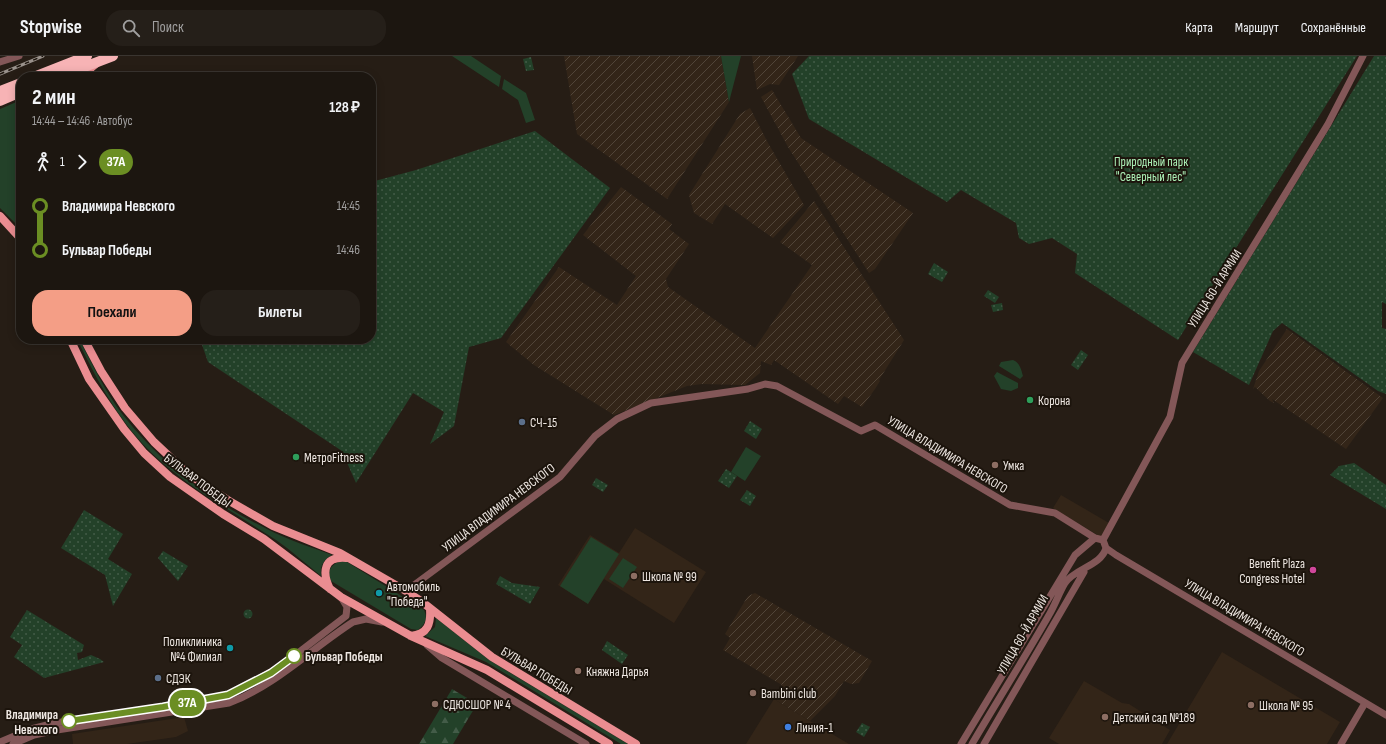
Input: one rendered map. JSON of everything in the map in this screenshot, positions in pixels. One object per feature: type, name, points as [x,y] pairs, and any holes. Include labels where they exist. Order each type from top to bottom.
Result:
[{"type":"highway","points":[[76,70],[87,56]]},
{"type":"highway","points":[[64,72],[76,70],[113,56]]},
{"type":"highway","points":[[0,91],[16,85]]},
{"type":"highway","points":[[0,101],[16,94]]},
{"type":"main road","points":[[89,72],[91,68],[101,60]]},
{"type":"main road","points":[[0,216],[16,234]]},
{"type":"main road","name":"БУЛЬВАР ПОБЕДЫ","points":[[72,344],[89,379],[124,429],[144,453],[170,477],[223,514],[264,539],[341,597],[411,636],[487,670],[609,744]]},
{"type":"main road","name":"БУЛЬВАР ПОБЕДЫ","points":[[87,344],[101,371],[125,408],[154,442],[188,474],[231,502],[273,526],[348,558],[406,591],[492,656],[636,744]]},
{"type":"main road","points":[[330,589],[325,579],[326,568],[333,559],[338,557],[348,558]]},
{"type":"main road","points":[[411,636],[419,635],[428,627],[431,618],[430,609]]},
{"type":"street","points":[[0,62],[19,56]]},
{"type":"street","name":"УЛИЦА 60-Й АРМИИ","points":[[1103,540],[1170,417],[1182,362],[1328,124],[1363,56]]},
{"type":"street","name":"УЛИЦА ВЛАДИМИРА НЕВСКОГО","points":[[406,591],[560,477],[568,469],[584,446],[616,419],[651,404],[748,389],[765,384],[777,386],[861,432],[875,425],[1010,505],[1055,513],[1095,538],[1103,540]]},
{"type":"street","points":[[984,744],[1082,571],[1074,562],[1075,555],[1095,538]]},
{"type":"street","points":[[1103,540],[1106,548]]},
{"type":"street","name":"УЛИЦА 60-Й АРМИИ","points":[[972,744],[1050,614],[1066,581],[1085,569],[1102,555],[1106,548]]},
{"type":"street","name":"УЛИЦА ВЛАДИМИРА НЕВСКОГО","points":[[1106,548],[1386,715]]},
{"type":"street","name":"УЛИЦА 60-Й АРМИИ","points":[[961,744],[1075,555]]},
{"type":"street","points":[[0,742],[31,729],[55,723],[215,698],[241,689],[281,666],[346,616],[347,607],[341,597]]},
{"type":"street","points":[[13,744],[34,735],[57,730],[229,703],[242,698],[274,680],[353,622],[366,619],[386,623]]},
{"type":"street","points":[[423,642],[442,658],[586,744]]},
{"type":"street","points":[[1341,744],[1365,703]]},
{"type":"shaded area","points":[[564,56],[721,56],[729,102],[667,199],[577,134]]},
{"type":"shaded area","points":[[752,56],[798,56],[779,85],[770,84],[757,90]]},
{"type":"shaded area","points":[[772,90],[801,138],[913,213],[875,269],[869,273],[788,147],[761,97]]},
{"type":"shaded area","points":[[750,108],[768,143],[804,205],[773,238],[725,204],[712,224],[694,213],[689,195],[740,114]]},
{"type":"shaded area","points":[[621,187],[672,224],[669,229],[689,244],[666,279],[668,287],[755,348],[812,265],[780,242],[814,201],[904,340],[875,389],[862,407],[844,396],[838,404],[774,360],[771,365],[761,361],[760,373],[745,385],[702,384],[687,386],[614,415],[534,365],[506,342],[559,267],[617,305],[636,276],[583,235]]},
{"type":"shaded area","points":[[1287,329],[1383,398],[1346,449],[1272,399],[1274,403],[1270,401],[1255,387],[1253,389],[1259,371]]},
{"type":"shaded area","points":[[1061,495],[1109,523],[1101,537],[1053,508]]},
{"type":"shaded area","name":"Школа № 99","points":[[635,528],[706,572],[674,623],[604,579],[588,604],[558,585],[590,535],[619,553]]},
{"type":"shaded area","points":[[755,593],[872,661],[859,683],[851,684],[844,681],[835,696],[810,721],[774,699],[782,685],[723,650],[730,638],[725,634],[748,596]]},
{"type":"shaded area","name":"Школа № 95","points":[[1222,652],[1340,722],[1327,744],[1167,744]]},
{"type":"shaded area","name":"Детский сад №189","points":[[1084,681],[1122,703],[1129,704],[1170,730],[1162,744],[1059,744],[1049,738]]},
{"type":"shaded area","points":[[774,699],[810,721],[849,744],[746,744]]},
{"type":"shaded area","points":[[184,717],[188,731],[176,737],[127,744],[73,744],[72,734]]},
{"type":"green space","points":[[452,56],[471,56],[501,76],[499,87]]},
{"type":"green space","points":[[721,56],[741,56],[729,102]]},
{"type":"green space","name":"Природный парк \"Северный лес\"","points":[[809,56],[1357,56],[1178,340],[1075,273],[1077,254],[1052,238],[1029,244],[1019,238],[1016,223],[961,190],[947,202],[809,119],[792,74]]},
{"type":"green space","points":[[1374,56],[1386,56],[1386,304],[1382,302],[1382,328],[1386,329],[1386,394],[1378,391],[1282,323],[1273,331],[1249,385],[1193,352]]},
{"type":"green space","points":[[531,57],[534,70],[526,71],[523,59]]},
{"type":"green space","points":[[504,79],[526,93],[535,120],[526,123],[518,100],[502,89]]},
{"type":"green space","points":[[16,102],[16,224],[0,208],[0,109]]},
{"type":"green space","points":[[535,131],[610,188],[501,338],[469,347],[454,426],[430,444],[444,412],[413,393],[356,483],[342,451],[208,362],[202,344],[376,344],[376,181],[416,170]]},
{"type":"green space","points":[[934,263],[948,272],[942,282],[928,274]]},
{"type":"green space","points":[[988,290],[999,297],[995,303],[984,296]]},
{"type":"green space","points":[[1002,303],[1003,310],[993,312],[991,305]]},
{"type":"green space","points":[[80,344],[82,344],[110,397],[123,415],[154,450],[189,480],[227,507],[275,533],[332,555],[326,559],[323,564],[321,576],[282,544],[188,483],[156,457],[131,430],[113,406]]},
{"type":"green space","points":[[1081,350],[1088,355],[1078,370],[1071,365]]},
{"type":"green space","points":[[1013,360],[1021,369],[1023,376],[1020,379],[999,366],[1001,362]]},
{"type":"green space","points":[[997,372],[1018,383],[1018,388],[1011,391],[1001,389],[994,376]]},
{"type":"green space","points":[[750,421],[762,429],[756,439],[744,431]]},
{"type":"green space","points":[[746,447],[761,456],[745,481],[731,472]]},
{"type":"green space","points":[[1354,463],[1386,485],[1386,509],[1330,475],[1339,466]]},
{"type":"green space","points":[[726,469],[737,476],[729,488],[718,481]]},
{"type":"green space","points":[[596,478],[608,485],[603,492],[592,485]]},
{"type":"green space","points":[[747,490],[756,496],[750,506],[740,500]]},
{"type":"green space","points":[[84,510],[123,534],[108,559],[132,574],[113,606],[105,575],[61,548]]},
{"type":"green space","points":[[591,537],[619,554],[588,604],[560,586]]},
{"type":"green space","points":[[163,551],[188,566],[178,581],[158,558]]},
{"type":"green space","points":[[623,558],[637,567],[623,588],[609,579]]},
{"type":"green space","points":[[341,561],[347,562],[424,610],[426,619],[422,626],[418,630],[411,629],[331,581],[329,574],[330,569],[334,564]]},
{"type":"green space","points":[[500,576],[512,583],[540,587],[530,604],[496,584]]},
{"type":"green space","points":[[248,609],[253,614],[248,619],[243,614]]},
{"type":"green space","points":[[27,610],[84,645],[82,652],[77,653],[78,660],[91,655],[104,662],[44,678],[14,657],[22,645],[10,637]]},
{"type":"green space","points":[[436,618],[489,660],[628,744],[621,744],[486,662],[425,636],[435,627]]},
{"type":"green space","points":[[607,641],[628,655],[622,664],[602,650]]},
{"type":"green space","points":[[452,689],[477,704],[453,744],[419,744]]},
{"type":"green space","points":[[862,723],[870,727],[864,737],[856,732]]},
{"type":"railway","points":[[0,74],[43,56]]},
{"type":"bus line","name":"37А","points":[[69,721],[163,707],[228,695],[271,673],[294,656]]},
{"type":"place","name":"Корона","points":[[1030,400]]},
{"type":"place","name":"СЧ-15","points":[[522,422]]},
{"type":"place","name":"МетроFitness","points":[[296,457]]},
{"type":"place","name":"Умка","points":[[995,465]]},
{"type":"place","name":"Benefit Plaza Congress Hotel","points":[[1313,570]]},
{"type":"place","name":"Школа № 99","points":[[634,576]]},
{"type":"place","name":"Автомобиль \"Победа\"","points":[[379,593]]},
{"type":"place","name":"Поликлиника №4 Филиал","points":[[230,648]]},
{"type":"place","name":"Бульвар Победы","points":[[294,656]]},
{"type":"place","name":"Княжна Дарья","points":[[578,671]]},
{"type":"place","name":"СДЭК","points":[[158,678]]},
{"type":"place","name":"Bambini club","points":[[753,693]]},
{"type":"place","name":"СДЮСШОР № 4","points":[[435,704]]},
{"type":"place","name":"Школа № 95","points":[[1251,705]]},
{"type":"place","name":"Детский сад №189","points":[[1105,717]]},
{"type":"place","name":"Владимира Невского","points":[[69,721]]},
{"type":"place","name":"Линия-1","points":[[788,727]]}]
